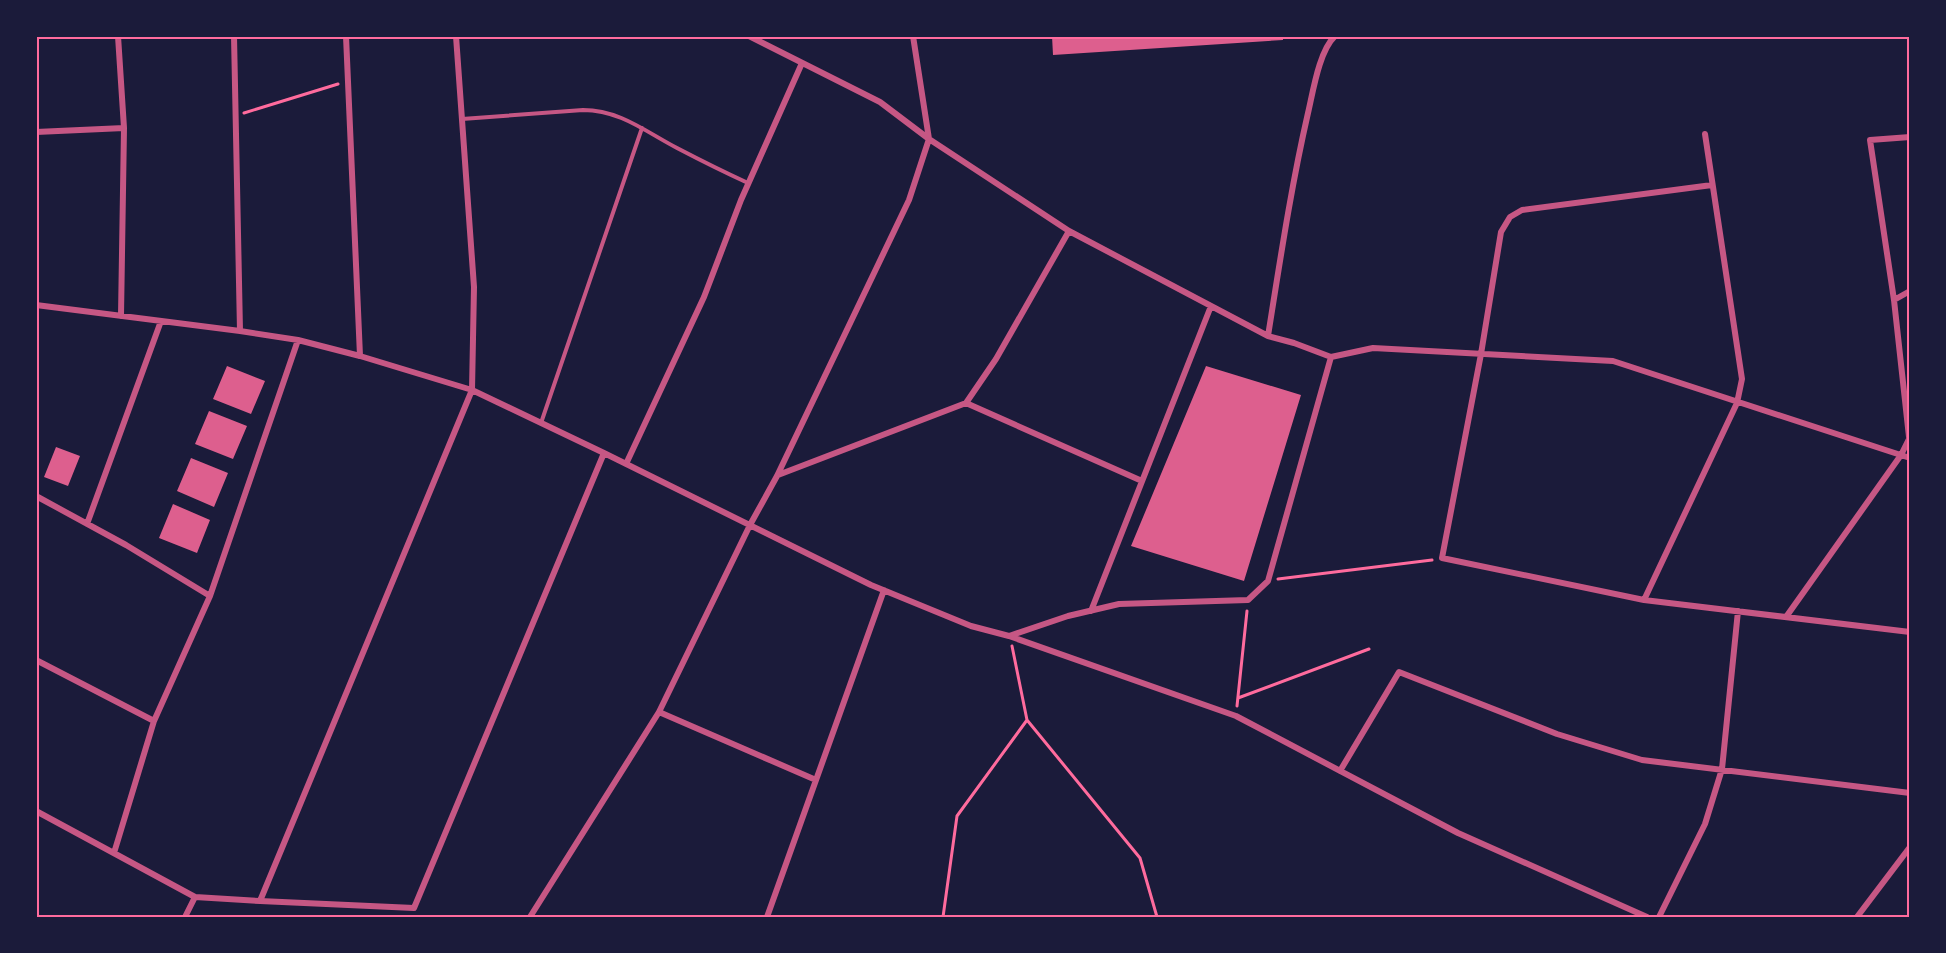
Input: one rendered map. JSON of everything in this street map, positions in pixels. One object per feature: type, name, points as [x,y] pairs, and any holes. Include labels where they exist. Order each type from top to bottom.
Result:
[{"type":"street","points":[[118,36],[124,128],[121,316]]},
{"type":"street","points":[[234,36],[240,331]]},
{"type":"street","points":[[346,36],[360,356]]},
{"type":"street","points":[[260,901],[472,390],[474,287],[456,36]]},
{"type":"street","points":[[749,36],[880,102],[929,139],[1069,231],[1268,336],[1330,357],[1373,348],[1613,362],[1910,458]]},
{"type":"street","points":[[530,917],[659,712],[750,525],[777,476],[909,200],[929,139],[913,36]]},
{"type":"street","points":[[1268,336],[1292,185],[1318,69],[1335,36]]},
{"type":"street","points":[[626,464],[704,297],[748,184],[802,63]]},
{"type":"street","points":[[36,132],[124,128]]},
{"type":"street","points":[[1644,600],[1737,403],[1742,379],[1705,134]]},
{"type":"street","points":[[1786,617],[1901,455],[1910,437],[1870,140],[1910,138]]},
{"type":"street","points":[[1712,185],[1522,210],[1510,217],[1501,232],[1481,354],[1442,558],[1644,600],[1910,632]]},
{"type":"street","points":[[777,476],[966,403],[996,359],[1069,231]]},
{"type":"street","points":[[1893,300],[1910,291]]},
{"type":"street","points":[[36,305],[298,340],[472,390],[884,590],[971,626],[1009,636],[1236,717],[1458,833],[1647,917]]},
{"type":"street","points":[[1091,610],[1211,306]]},
{"type":"street","points":[[87,524],[161,321]]},
{"type":"street","points":[[114,853],[154,721],[210,596],[298,340]]},
{"type":"street","points":[[1009,636],[1068,616],[1119,604],[1248,600],[1268,580],[1330,357]]},
{"type":"street","points":[[966,403],[1142,482]]},
{"type":"street","points":[[36,811],[195,897],[414,908],[604,453]]},
{"type":"street","points":[[36,496],[210,596]]},
{"type":"street","points":[[767,917],[884,590]]},
{"type":"street","points":[[1659,917],[1705,824],[1722,769],[1738,611]]},
{"type":"street","points":[[36,660],[154,721]]},
{"type":"street","points":[[1340,771],[1399,672],[1557,734],[1642,760],[1910,793]]},
{"type":"street","points":[[659,712],[816,780]]},
{"type":"street","points":[[1857,917],[1910,847]]},
{"type":"street","points":[[185,917],[195,897]]},
{"type":"lane","points":[[462,119],[593,110],[615,114],[675,148],[748,184]]},
{"type":"lane","points":[[541,423],[642,128]]},
{"type":"path","points":[[236,115],[348,81]]},
{"type":"path","points":[[1268,580],[1442,558]]},
{"type":"path","points":[[1236,717],[1248,600]]},
{"type":"path","points":[[1009,636],[1027,720],[1140,858],[1157,917]]},
{"type":"path","points":[[1238,698],[1369,649]]},
{"type":"path","points":[[943,917],[957,816],[1027,720]]},
{"type":"building","points":[[1052,36],[1283,36],[1283,40],[1053,55]]},
{"type":"building","points":[[227,366],[265,381],[251,414],[213,399]]},
{"type":"building","points":[[1206,366],[1301,395],[1244,581],[1131,546]]},
{"type":"building","points":[[209,411],[247,426],[233,459],[195,444]]},
{"type":"building","points":[[56,447],[80,456],[68,486],[44,477]]},
{"type":"building","points":[[191,458],[228,473],[214,507],[177,491]]},
{"type":"building","points":[[173,504],[210,520],[197,553],[159,538]]}]
